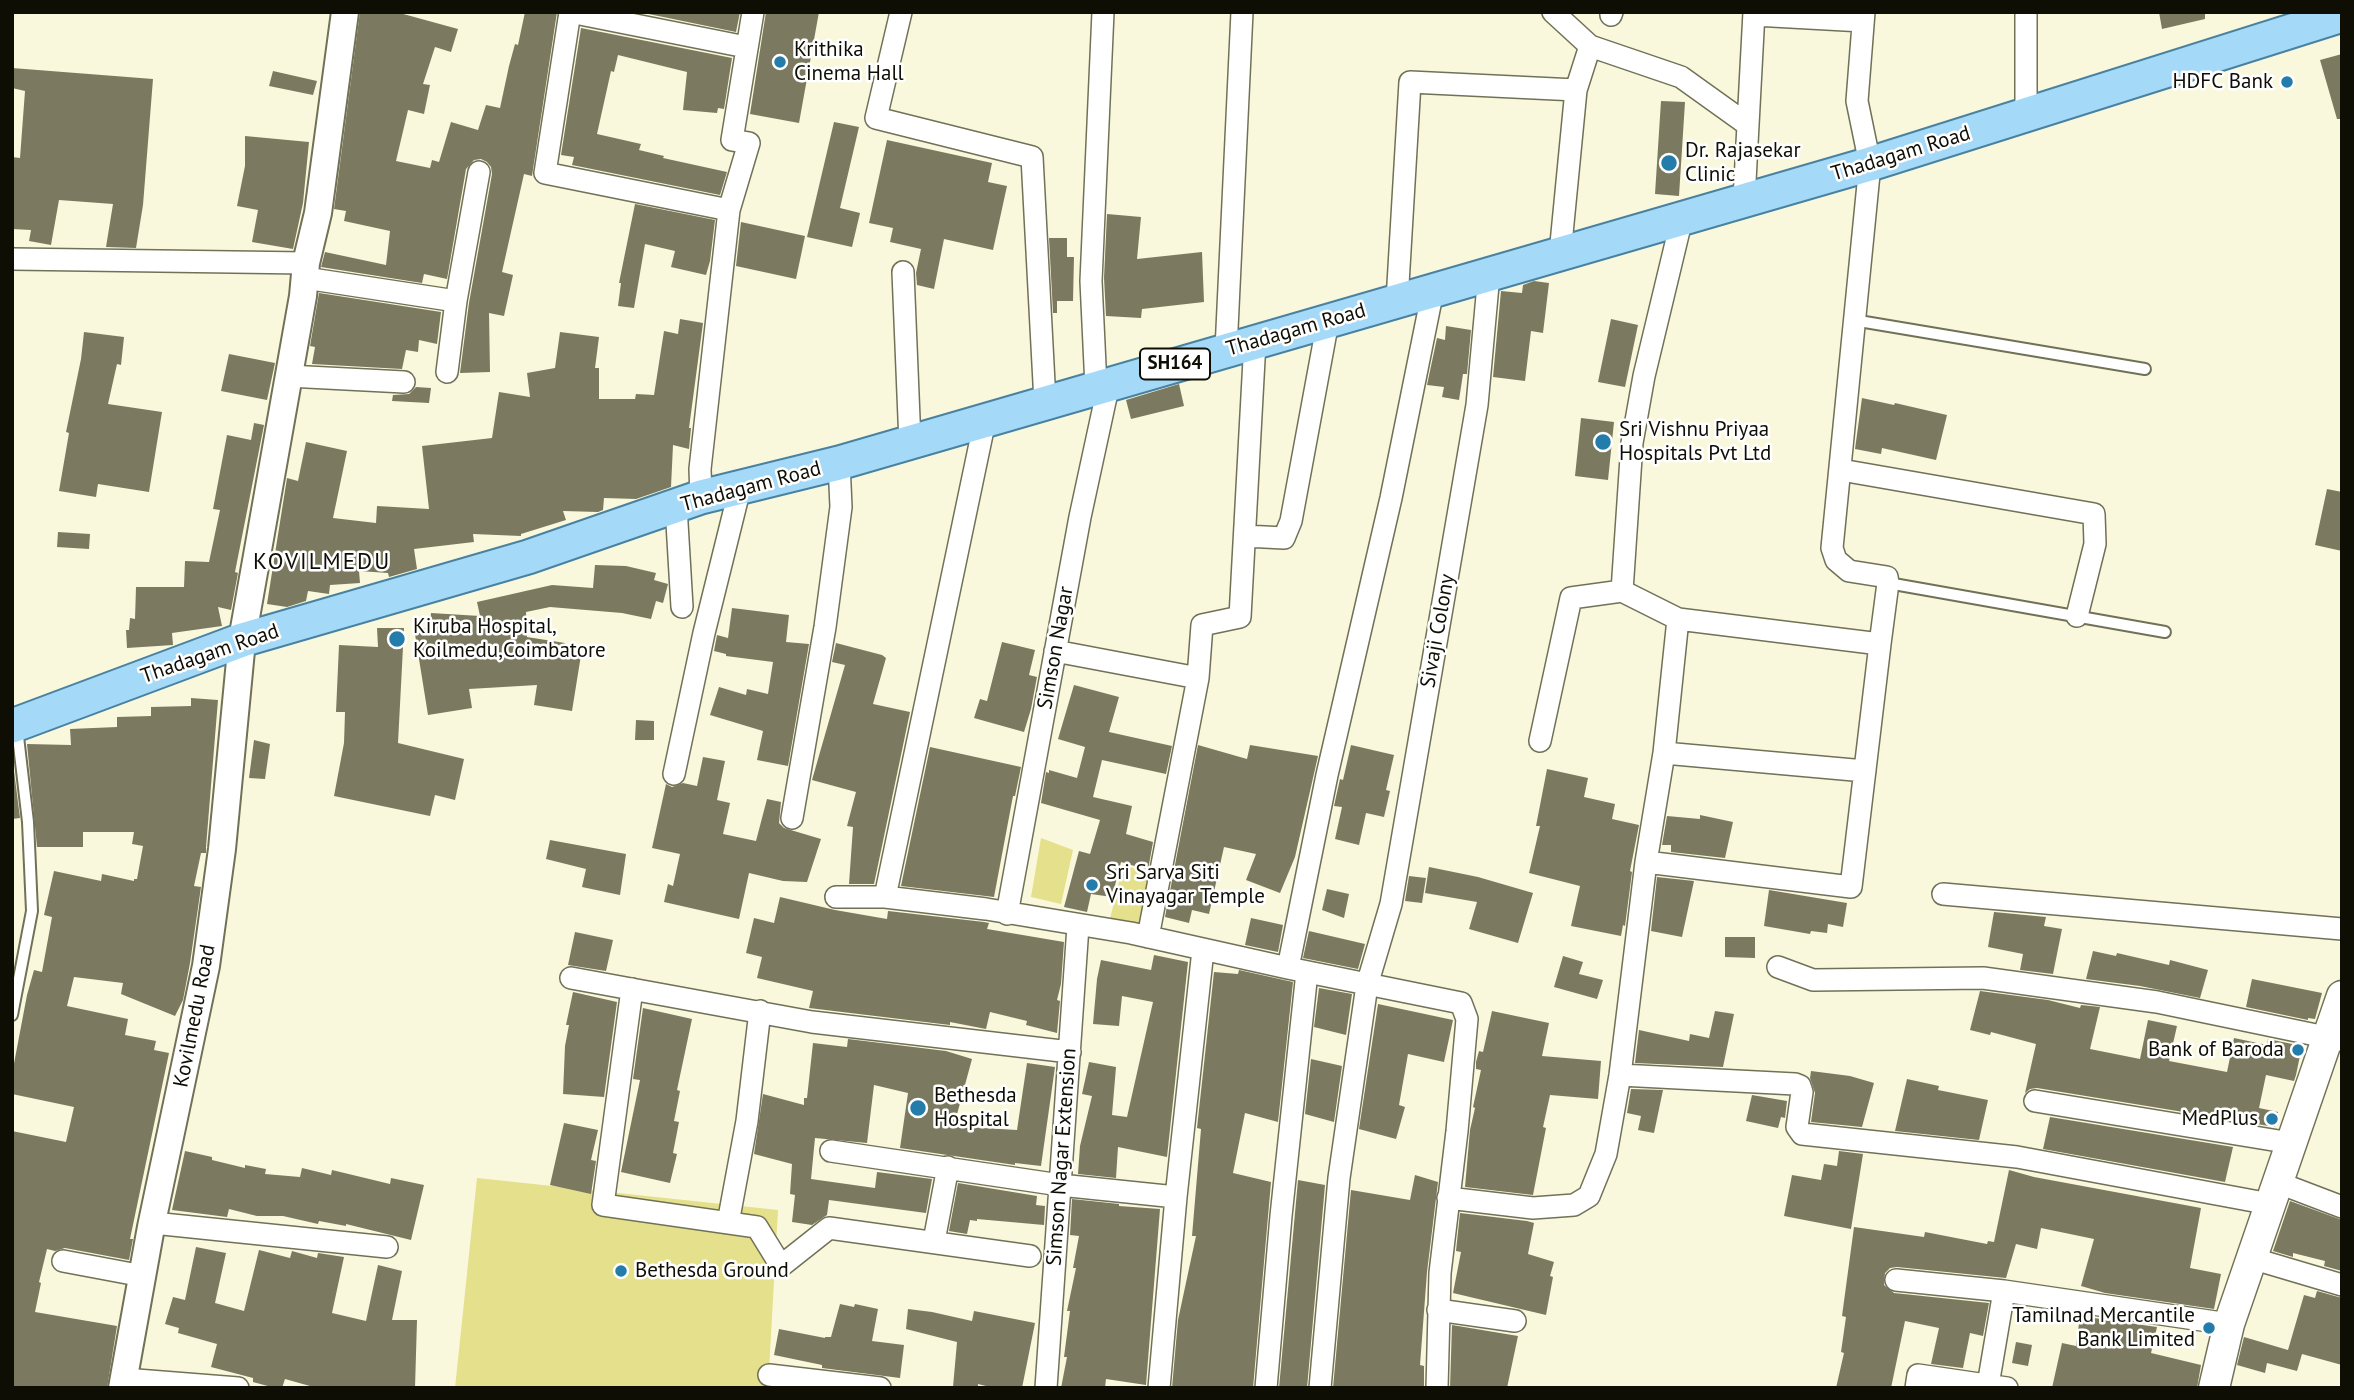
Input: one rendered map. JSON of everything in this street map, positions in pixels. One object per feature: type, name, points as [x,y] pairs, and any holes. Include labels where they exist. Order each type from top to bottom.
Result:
[{"type":"main road","name":"Thadagam Road","points":[[14,726],[242,640],[528,557],[689,502],[910,443],[1102,385],[1870,164],[2342,15]]},
{"type":"main road","points":[[2214,1388],[2229,1324],[2291,1143],[2335,1039],[2342,996]]},
{"type":"street","name":"Kovilmedu Road","points":[[123,1383],[206,966],[222,849],[242,640],[305,271],[318,213],[345,12]]},
{"type":"street","points":[[729,210],[545,173],[570,12],[746,47]]},
{"type":"street","points":[[682,607],[689,502],[700,469],[729,210],[749,143],[732,140],[753,12]]},
{"type":"street","points":[[901,12],[876,118],[1032,157],[1045,402]]},
{"type":"street","name":"Simson Nagar","points":[[1007,914],[1102,385],[1090,281],[1102,12]]},
{"type":"street","points":[[1148,937],[1198,678],[1202,625],[1240,617],[1245,536],[1240,346],[1242,12]]},
{"type":"street","points":[[1553,12],[1590,46],[1681,77],[1748,125]]},
{"type":"street","points":[[2026,12],[2026,115]]},
{"type":"street","points":[[1646,862],[1852,887],[1888,583],[1887,577],[1882,575],[1849,571],[1836,560],[1832,548],[1870,164],[1857,101],[1863,17],[1754,13],[1744,200]]},
{"type":"street","points":[[1560,254],[1576,90],[1590,46]]},
{"type":"street","points":[[1397,301],[1410,82],[1576,90]]},
{"type":"street","points":[[447,372],[456,301],[479,172]]},
{"type":"street","points":[[1622,591],[1632,443],[1644,376],[1682,218]]},
{"type":"street","points":[[12,259],[305,271],[456,301]]},
{"type":"street","points":[[904,272],[910,443]]},
{"type":"street","name":"Sivaji Colony","points":[[1320,1388],[1339,1178],[1367,985],[1391,904],[1477,405],[1489,274]]},
{"type":"street","points":[[1266,1388],[1298,970],[1327,775],[1391,498],[1433,290]]},
{"type":"street","points":[[1245,536],[1284,538],[1291,521],[1328,320]]},
{"type":"street","points":[[288,376],[404,382]]},
{"type":"street","points":[[885,897],[985,421]]},
{"type":"street","points":[[792,818],[827,614],[841,507],[839,463]]},
{"type":"street","points":[[1841,470],[2094,514],[2095,544],[2077,616]]},
{"type":"street","points":[[674,774],[704,633],[740,488]]},
{"type":"street","points":[[1540,741],[1571,598],[1622,591],[1678,618],[1880,644]]},
{"type":"street","points":[[1448,1198],[1533,1208],[1574,1205],[1589,1196],[1606,1154],[1620,1075],[1646,862],[1664,753],[1678,618]]},
{"type":"street","points":[[1055,651],[1198,678]]},
{"type":"street","points":[[1664,753],[1865,771]]},
{"type":"street","points":[[1943,894],[2342,929]]},
{"type":"street","points":[[836,897],[885,897],[985,909],[1148,937],[1461,1003],[1467,1019],[1438,1310],[1437,1388]]},
{"type":"street","name":"Simson Nagar Extension","points":[[1046,1388],[1078,926]]},
{"type":"street","points":[[1159,1388],[1176,1197],[1203,950]]},
{"type":"street","points":[[1777,967],[1813,980],[1983,978],[2157,1002],[2335,1039]]},
{"type":"street","points":[[571,978],[812,1022],[1070,1052]]},
{"type":"street","points":[[632,989],[603,1205],[758,1227],[781,1266],[829,1228],[1030,1256]]},
{"type":"street","points":[[728,1223],[747,1121],[760,1011]]},
{"type":"street","points":[[1620,1075],[1795,1084],[1800,1086],[1802,1092],[1797,1127],[1802,1134],[2017,1157],[2274,1193],[2342,1207]]},
{"type":"street","points":[[2035,1101],[2291,1143]]},
{"type":"street","points":[[831,1151],[1060,1185],[1176,1197]]},
{"type":"street","points":[[934,1241],[948,1167]]},
{"type":"street","points":[[153,1223],[387,1247]]},
{"type":"street","points":[[2252,1258],[2342,1285]]},
{"type":"street","points":[[63,1261],[143,1276]]},
{"type":"street","points":[[1896,1280],[2004,1291],[2229,1324]]},
{"type":"street","points":[[1916,1388],[1918,1375],[1998,1386],[2004,1291]]},
{"type":"street","points":[[1438,1310],[1516,1321]]},
{"type":"street","points":[[769,1374],[880,1388]]},
{"type":"street","points":[[123,1383],[238,1388]]},
{"type":"lane","points":[[1853,320],[2145,369]]},
{"type":"lane","points":[[1888,583],[2165,632]]},
{"type":"lane","points":[[12,1016],[32,911],[28,822],[14,726]]},
{"type":"shaded area","points":[[1041,838],[1073,850],[1061,904],[1031,897]]},
{"type":"shaded area","points":[[1123,865],[1155,875],[1144,929],[1110,919]]},
{"type":"shaded area","name":"Bethesda Ground","points":[[477,1178],[778,1210],[768,1388],[455,1388]]},
{"type":"building","points":[[360,12],[396,12],[458,29],[451,52],[435,47],[423,84],[430,85],[424,114],[408,110],[396,161],[430,168],[432,160],[439,162],[451,122],[478,130],[486,105],[500,108],[525,12],[557,12],[532,176],[524,174],[502,272],[513,275],[504,316],[489,313],[490,372],[460,373],[469,303],[492,174],[487,162],[474,160],[466,169],[447,279],[424,274],[422,283],[321,267],[325,252],[386,265],[390,231],[344,221],[346,211],[334,209]]},
{"type":"building","points":[[639,12],[740,12],[736,32]]},
{"type":"building","name":"Krithika Cinema Hall","points":[[766,12],[819,12],[799,123],[750,114]]},
{"type":"building","points":[[2159,12],[2205,12],[2205,19],[2162,29]]},
{"type":"building","points":[[581,28],[732,58],[724,109],[718,108],[717,113],[683,110],[687,72],[618,55],[614,72],[611,71],[597,134],[641,144],[639,150],[664,156],[663,158],[727,172],[720,195],[572,165],[574,157],[561,155]]},
{"type":"building","points":[[2342,54],[2342,119],[2337,119],[2320,60]]},
{"type":"building","points":[[12,68],[153,79],[143,205],[136,248],[106,247],[113,204],[59,200],[51,245],[29,241],[31,230],[12,229],[12,157],[20,158],[25,91],[12,88]]},
{"type":"building","points":[[273,71],[317,81],[313,95],[269,86]]},
{"type":"building","points":[[1661,101],[1685,102],[1679,196],[1655,194]]},
{"type":"building","points":[[834,122],[859,127],[840,208],[860,213],[852,247],[807,237]]},
{"type":"building","points":[[245,136],[309,142],[303,203],[293,249],[252,242],[258,210],[237,206],[245,166]]},
{"type":"building","points":[[887,140],[992,163],[988,182],[1007,186],[993,250],[944,239],[934,289],[917,285],[916,273],[921,249],[890,242],[893,228],[869,223]]},
{"type":"building","points":[[635,204],[715,220],[706,275],[671,267],[675,251],[645,244],[634,308],[618,306],[619,283]]},
{"type":"building","points":[[1107,214],[1141,217],[1137,259],[1202,252],[1204,302],[1142,309],[1141,318],[1106,316],[1104,278]]},
{"type":"building","points":[[741,222],[805,236],[796,279],[736,266]]},
{"type":"building","points":[[1049,238],[1067,238],[1067,257],[1074,257],[1073,301],[1057,301],[1057,313],[1053,313]]},
{"type":"building","points":[[1534,281],[1549,283],[1543,333],[1531,331],[1525,381],[1493,377],[1501,291],[1522,293],[1523,285]]},
{"type":"building","points":[[319,293],[441,312],[437,344],[419,340],[418,352],[406,350],[402,369],[312,364],[315,347],[310,346]]},
{"type":"building","points":[[680,319],[703,323],[689,428],[689,449],[673,445],[671,487],[636,499],[604,498],[603,510],[598,512],[563,511],[566,520],[521,536],[473,534],[474,542],[414,549],[417,569],[389,577],[388,573],[359,571],[360,583],[330,585],[329,594],[308,591],[306,601],[287,607],[267,604],[287,478],[298,481],[306,442],[347,451],[333,518],[376,523],[377,506],[429,509],[422,446],[492,438],[499,392],[530,397],[527,373],[555,368],[560,332],[599,337],[595,368],[599,368],[599,399],[635,399],[636,394],[654,395],[664,331],[678,334]]},
{"type":"building","points":[[1611,319],[1638,325],[1625,387],[1598,382]]},
{"type":"building","points":[[1446,326],[1471,330],[1467,374],[1463,374],[1459,400],[1442,397],[1444,387],[1427,385],[1437,338],[1445,340]]},
{"type":"building","points":[[84,332],[124,337],[121,365],[117,364],[108,404],[162,412],[149,492],[98,484],[96,497],[59,491],[69,433],[66,432]]},
{"type":"building","points":[[229,354],[275,363],[267,400],[221,391]]},
{"type":"building","points":[[1179,384],[1184,406],[1131,419],[1126,400]]},
{"type":"building","points":[[416,387],[431,388],[429,403],[392,401],[393,395],[409,394]]},
{"type":"building","points":[[1862,398],[1947,415],[1936,460],[1882,448],[1881,454],[1855,449]]},
{"type":"building","points":[[1581,418],[1614,422],[1608,480],[1575,476]]},
{"type":"building","points":[[254,423],[264,425],[235,572],[238,573],[231,610],[218,607],[222,626],[172,633],[173,645],[127,648],[126,630],[129,630],[130,618],[135,619],[136,587],[184,587],[185,561],[209,562],[220,510],[213,509],[227,435],[251,440]]},
{"type":"building","points":[[2327,489],[2342,492],[2342,551],[2315,545]]},
{"type":"building","points":[[58,532],[90,534],[89,549],[57,547]]},
{"type":"building","points":[[595,565],[626,566],[656,573],[654,580],[668,584],[663,603],[656,601],[651,619],[622,613],[550,607],[526,612],[527,637],[565,643],[563,652],[581,655],[572,711],[534,705],[537,685],[469,689],[472,708],[428,715],[414,628],[430,628],[431,613],[480,616],[477,602],[552,585],[593,588]]},
{"type":"building","points":[[732,608],[789,615],[786,642],[809,644],[788,766],[757,760],[763,731],[710,715],[719,687],[746,695],[747,689],[768,694],[773,662],[726,656],[714,651],[717,635],[728,638]]},
{"type":"building","points":[[377,628],[404,628],[398,743],[464,759],[455,800],[435,795],[430,816],[334,796],[344,743],[345,712],[336,712],[339,645],[378,647]]},
{"type":"building","points":[[1002,642],[1035,650],[1029,675],[1037,677],[1024,732],[974,718],[980,699],[987,701]]},
{"type":"building","points":[[836,643],[886,658],[873,704],[910,712],[874,884],[849,884],[853,827],[847,826],[856,792],[812,780],[845,665],[832,662]]},
{"type":"building","points":[[1074,685],[1119,697],[1109,732],[1172,746],[1166,774],[1102,760],[1093,797],[1132,806],[1126,834],[1153,842],[1148,870],[1121,862],[1112,897],[1091,894],[1087,912],[1064,907],[1079,851],[1090,854],[1100,820],[1041,803],[1046,772],[1049,773],[1049,770],[1077,778],[1085,747],[1058,739]]},
{"type":"building","points":[[191,698],[218,700],[206,853],[201,853],[194,886],[201,887],[183,1000],[175,1016],[121,994],[123,983],[74,977],[67,1006],[128,1019],[125,1035],[156,1041],[154,1050],[169,1053],[130,1239],[133,1239],[129,1260],[65,1248],[55,1251],[47,1249],[39,1282],[41,1283],[35,1312],[117,1326],[107,1388],[12,1388],[12,1131],[66,1142],[74,1107],[12,1094],[12,1074],[27,995],[34,970],[42,972],[52,917],[44,915],[54,871],[101,881],[102,874],[134,881],[137,879],[143,846],[132,844],[134,832],[83,832],[83,847],[37,847],[27,744],[71,745],[70,729],[117,727],[117,717],[151,716],[151,707],[191,706]]},
{"type":"building","points":[[636,720],[654,721],[654,740],[635,740]]},
{"type":"building","points":[[254,740],[270,744],[265,779],[249,778]]},
{"type":"building","points":[[1198,745],[1247,759],[1250,745],[1318,756],[1295,857],[1280,893],[1246,880],[1256,854],[1224,847],[1209,914],[1192,910],[1189,923],[1165,917]]},
{"type":"building","points":[[1351,745],[1394,755],[1386,790],[1390,791],[1384,817],[1366,813],[1359,845],[1335,839],[1342,807],[1334,806]]},
{"type":"building","points":[[930,747],[1021,767],[994,897],[901,886]]},
{"type":"building","points":[[12,755],[20,818],[12,819]]},
{"type":"building","points":[[703,757],[725,761],[717,800],[730,803],[723,834],[756,841],[767,799],[781,802],[779,823],[784,828],[821,839],[807,882],[783,881],[749,873],[739,919],[664,902],[668,884],[673,886],[680,854],[652,848],[666,784],[672,787],[683,783],[697,786]]},
{"type":"building","points":[[1547,769],[1588,778],[1584,797],[1615,804],[1612,819],[1639,825],[1630,871],[1625,926],[1623,925],[1621,936],[1571,926],[1580,886],[1529,873],[1540,826],[1536,826]]},
{"type":"building","points":[[1700,815],[1733,822],[1725,858],[1671,852],[1671,845],[1662,845],[1667,816],[1700,819]]},
{"type":"building","points":[[550,840],[626,854],[620,895],[582,887],[586,869],[546,859]]},
{"type":"building","points":[[1429,867],[1478,877],[1533,893],[1518,943],[1469,929],[1477,902],[1425,893]]},
{"type":"building","points":[[1409,876],[1426,878],[1422,903],[1405,901]]},
{"type":"building","points":[[1657,877],[1694,881],[1682,937],[1651,931]]},
{"type":"building","points":[[1327,889],[1349,894],[1344,918],[1322,910]]},
{"type":"building","points":[[1769,890],[1847,903],[1843,927],[1828,924],[1827,933],[1811,931],[1810,934],[1764,926]]},
{"type":"building","points":[[780,897],[887,919],[888,911],[984,922],[989,923],[987,929],[1064,942],[1057,1000],[1060,1001],[1057,1033],[1026,1025],[1027,1021],[990,1012],[986,1029],[950,1022],[950,1025],[809,1008],[813,991],[757,978],[762,957],[746,953],[754,918],[774,923]]},
{"type":"building","points":[[1994,912],[2046,917],[2044,926],[2062,929],[2053,974],[2020,970],[2023,954],[1988,947]]},
{"type":"building","points":[[1251,918],[1283,925],[1278,952],[1245,945]]},
{"type":"building","points":[[1309,931],[1365,944],[1358,969],[1303,958]]},
{"type":"building","points":[[575,932],[613,940],[606,971],[568,965]]},
{"type":"building","points":[[1725,937],[1755,937],[1755,958],[1725,957]]},
{"type":"building","points":[[2093,951],[2116,956],[2117,953],[2169,965],[2170,960],[2208,970],[2200,998],[2086,979]]},
{"type":"building","points":[[1154,955],[1188,962],[1167,1157],[1118,1147],[1116,1178],[1078,1174],[1080,1146],[1092,1096],[1082,1094],[1089,1062],[1116,1067],[1112,1115],[1127,1117],[1153,1002],[1122,996],[1119,1026],[1093,1024],[1101,960],[1151,970]]},
{"type":"building","points":[[1563,956],[1583,962],[1579,974],[1603,980],[1597,999],[1554,987]]},
{"type":"building","points":[[1239,970],[1293,982],[1278,1122],[1245,1113],[1233,1173],[1271,1182],[1253,1388],[1172,1388],[1178,1320],[1196,1236],[1192,1236],[1201,1129],[1197,1128],[1214,972],[1238,974]]},
{"type":"building","points":[[2252,979],[2322,993],[2315,1019],[2308,1020],[2246,1007]]},
{"type":"building","points":[[1319,988],[1352,994],[1346,1035],[1314,1027]]},
{"type":"building","points":[[1980,991],[2048,1000],[2080,1008],[2081,1005],[2100,1007],[2090,1049],[2140,1059],[2148,1020],[2177,1026],[2169,1061],[2227,1072],[2234,1038],[2267,1045],[2268,1039],[2302,1046],[2296,1075],[2294,1081],[2266,1075],[2259,1108],[2278,1112],[2275,1127],[2037,1088],[2025,1093],[2036,1044],[1991,1032],[1990,1035],[1970,1030]]},
{"type":"building","points":[[573,992],[617,1002],[604,1097],[563,1094],[565,1046],[569,1025],[566,1025]]},
{"type":"building","points":[[1378,1004],[1453,1020],[1444,1062],[1408,1054],[1399,1105],[1405,1107],[1396,1139],[1359,1129]]},
{"type":"building","points":[[643,1008],[692,1019],[677,1090],[680,1091],[674,1121],[679,1122],[673,1153],[677,1154],[670,1183],[621,1172],[640,1080],[633,1079]]},
{"type":"building","points":[[1492,1011],[1549,1023],[1542,1056],[1601,1061],[1598,1099],[1550,1095],[1533,1195],[1465,1187],[1473,1107],[1481,1070],[1476,1069],[1476,1062],[1479,1051],[1483,1052]]},
{"type":"building","points":[[1715,1011],[1734,1014],[1723,1067],[1635,1063],[1639,1030],[1689,1041],[1690,1034],[1709,1038]]},
{"type":"building","points":[[848,1039],[946,1051],[972,1059],[956,1118],[967,1119],[966,1127],[1017,1130],[1027,1063],[1055,1067],[1041,1166],[1015,1165],[900,1148],[908,1093],[874,1085],[867,1143],[815,1138],[811,1179],[875,1188],[877,1172],[932,1179],[926,1213],[829,1200],[827,1215],[812,1225],[792,1222],[795,1195],[790,1194],[792,1164],[754,1154],[763,1094],[804,1105],[813,1043],[847,1047]]},
{"type":"building","points":[[1311,1059],[1342,1066],[1334,1122],[1305,1114]]},
{"type":"building","points":[[1811,1071],[1850,1076],[1874,1083],[1862,1127],[1811,1122],[1815,1093],[1810,1078]]},
{"type":"building","points":[[1907,1079],[1939,1086],[1938,1090],[1988,1100],[1979,1140],[1895,1131]]},
{"type":"building","points":[[1631,1089],[1663,1090],[1654,1133],[1638,1130],[1641,1116],[1627,1113]]},
{"type":"building","points":[[1752,1095],[1787,1101],[1785,1118],[1781,1117],[1778,1128],[1746,1121]]},
{"type":"building","points":[[2050,1117],[2233,1147],[2225,1182],[2043,1149]]},
{"type":"building","points":[[564,1123],[598,1130],[591,1160],[596,1161],[591,1194],[550,1185]]},
{"type":"building","points":[[185,1151],[245,1168],[245,1165],[266,1169],[265,1174],[300,1177],[302,1168],[331,1175],[332,1170],[390,1184],[391,1178],[424,1185],[411,1240],[346,1224],[319,1221],[318,1224],[283,1216],[257,1216],[229,1209],[227,1217],[172,1210]]},
{"type":"building","points":[[1839,1151],[1863,1154],[1851,1229],[1784,1216],[1792,1175],[1821,1180],[1824,1164],[1837,1166]]},
{"type":"building","points":[[2009,1170],[2201,1208],[2190,1268],[2221,1274],[2214,1309],[2105,1293],[2081,1286],[2094,1239],[2041,1228],[2037,1249],[2016,1244],[2006,1278],[1897,1267],[1890,1268],[1885,1273],[1884,1285],[1894,1293],[1989,1303],[1983,1336],[1970,1333],[1963,1368],[1931,1364],[1939,1328],[1905,1321],[1891,1388],[1836,1388],[1844,1353],[1841,1352],[1846,1317],[1842,1316],[1854,1227],[1924,1237],[1925,1232],[1987,1244],[1988,1241],[1994,1242]]},
{"type":"building","points":[[1415,1175],[1438,1182],[1427,1272],[1420,1365],[1424,1366],[1424,1388],[1333,1388],[1351,1190],[1410,1200]]},
{"type":"building","points":[[1298,1180],[1325,1185],[1307,1388],[1279,1388]]},
{"type":"building","points":[[958,1183],[1037,1196],[1036,1205],[1045,1206],[1044,1225],[977,1219],[970,1220],[967,1234],[949,1231]]},
{"type":"building","points":[[1072,1199],[1160,1209],[1146,1385],[1106,1379],[1105,1388],[1061,1388],[1067,1357],[1064,1357],[1070,1311],[1067,1311],[1079,1236],[1070,1235]]},
{"type":"building","points":[[2290,1201],[2342,1220],[2342,1271],[2324,1266],[2325,1261],[2293,1253],[2293,1257],[2273,1251]]},
{"type":"building","points":[[1460,1213],[1534,1223],[1528,1254],[1554,1262],[1546,1315],[1453,1293],[1461,1252],[1456,1251]]},
{"type":"building","points":[[196,1247],[226,1253],[215,1303],[244,1311],[259,1250],[290,1258],[292,1251],[317,1258],[318,1253],[344,1257],[332,1313],[366,1321],[378,1265],[402,1271],[392,1320],[417,1320],[415,1388],[317,1388],[285,1379],[282,1388],[275,1388],[253,1382],[253,1378],[211,1367],[217,1344],[178,1333],[179,1328],[165,1324],[173,1297],[185,1300]]},
{"type":"building","points":[[2317,1291],[2342,1298],[2342,1365],[2302,1354],[2297,1371],[2267,1363],[2265,1373],[2237,1365],[2244,1337],[2288,1350],[2304,1295],[2315,1298]]},
{"type":"building","points":[[840,1304],[878,1309],[872,1341],[904,1345],[900,1378],[822,1368],[822,1365],[774,1355],[779,1329],[831,1337]]},
{"type":"building","points":[[908,1309],[972,1321],[974,1311],[1035,1323],[1022,1388],[994,1388],[978,1384],[978,1388],[953,1387],[957,1342],[906,1329]]},
{"type":"building","points":[[2080,1316],[2157,1327],[2151,1353],[2201,1365],[2197,1388],[2052,1388],[2062,1343],[2076,1346]]},
{"type":"building","points":[[1452,1325],[1518,1336],[1507,1388],[1450,1388]]},
{"type":"building","points":[[2016,1342],[2032,1345],[2028,1366],[2012,1363]]},
{"type":"place","name":"Krithika Cinema Hall","points":[[780,62]]},
{"type":"place","name":"HDFC Bank","points":[[2287,82]]},
{"type":"place","name":"Dr. Rajasekar Clinic","points":[[1669,163]]},
{"type":"place","name":"Sri Vishnu Priyaa Hospitals Pvt Ltd","points":[[1603,442]]},
{"type":"place","name":"Kiruba Hospital, Koilmedu,Coimbatore","points":[[397,639]]},
{"type":"place","name":"Sri Sarva Siti Vinayagar Temple","points":[[1092,885]]},
{"type":"place","name":"Bank of Baroda","points":[[2298,1050]]},
{"type":"place","name":"Bethesda Hospital","points":[[918,1108]]},
{"type":"place","name":"MedPlus","points":[[2272,1119]]},
{"type":"place","name":"Bethesda Ground","points":[[621,1271]]},
{"type":"place","name":"Tamilnad Mercantile Bank Limited","points":[[2209,1328]]},
{"type":"district","name":"KOVILMEDU","points":[[322,562]]}]
